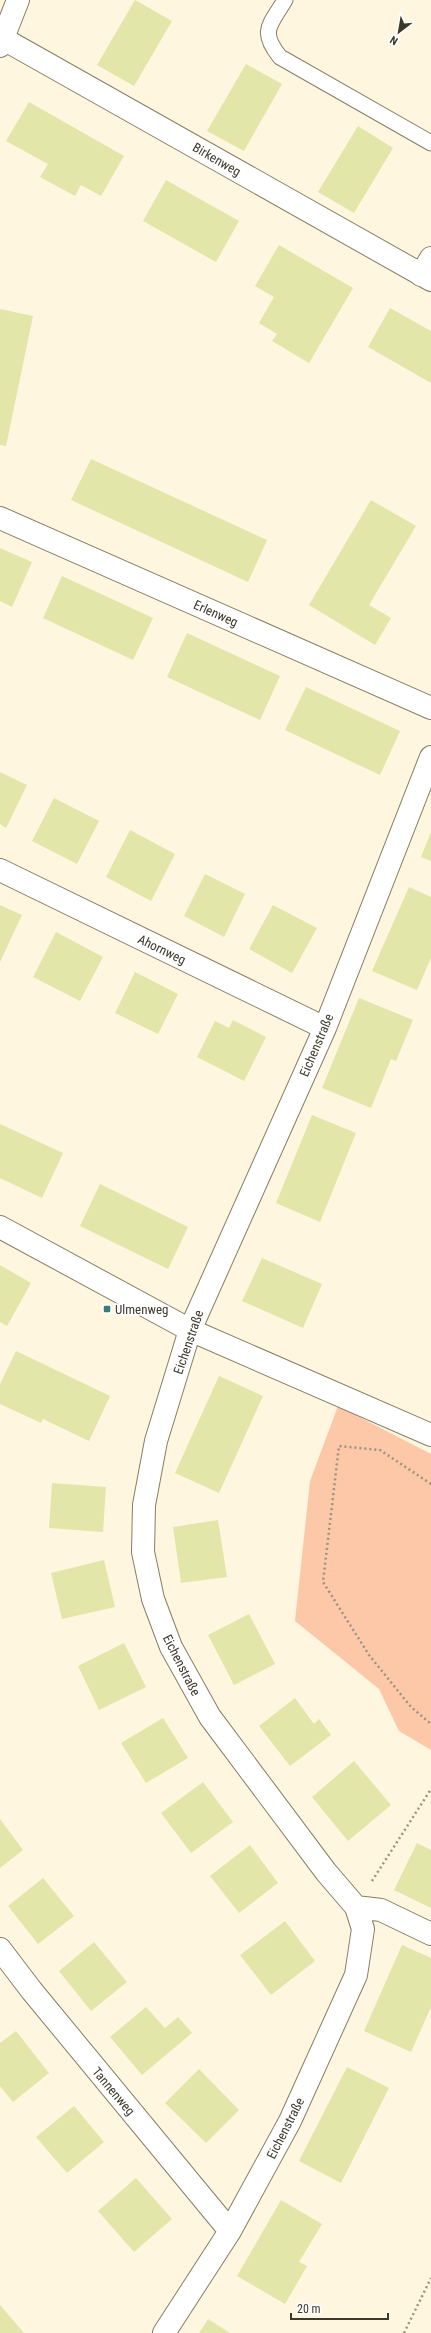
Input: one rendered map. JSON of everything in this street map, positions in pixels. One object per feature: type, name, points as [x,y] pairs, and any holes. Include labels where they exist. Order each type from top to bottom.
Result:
[{"type":"street","points":[[1,40],[18,0]]},
{"type":"street","name":"Birkenweg","points":[[1,40],[428,271]]},
{"type":"street","name":"Erlenweg","points":[[0,518],[431,708]]},
{"type":"street","name":"Eichenstraße","points":[[164,2333],[230,2231],[290,2121],[356,1975],[363,1929],[356,1907],[326,1872],[210,1717],[171,1647],[153,1599],[143,1552],[144,1505],[156,1441],[190,1330],[325,1028],[431,757]]},
{"type":"street","name":"Ahornweg","points":[[0,870],[325,1028]]},
{"type":"street","points":[[0,1227],[190,1330],[431,1435]]},
{"type":"street","points":[[356,1907],[381,1910],[431,1934]]},
{"type":"street","name":"Tannenweg","points":[[0,1949],[37,1998],[230,2231]]},
{"type":"lane","points":[[285,0],[268,28],[269,44],[280,57],[431,143]]},
{"type":"path","points":[[431,1484],[380,1450],[339,1446],[323,1582],[369,1655],[410,1707],[431,1724]]},
{"type":"path","points":[[356,1907],[431,1789]]},
{"type":"path","points":[[404,2333],[431,2278]]},
{"type":"shaded area","points":[[338,1406],[431,1454],[431,1750],[399,1731],[379,1689],[295,1621],[310,1481]]},
{"type":"building","points":[[135,0],[172,21],[134,86],[97,65]]},
{"type":"building","points":[[246,64],[282,84],[244,151],[207,131]]},
{"type":"building","points":[[29,102],[124,156],[101,196],[81,185],[75,196],[40,177],[48,164],[6,141]]},
{"type":"building","points":[[358,126],[393,148],[354,213],[318,192]]},
{"type":"building","points":[[166,180],[239,221],[216,262],[143,221]]},
{"type":"building","points":[[279,245],[353,288],[309,363],[272,341],[277,334],[259,323],[274,297],[255,286]]},
{"type":"building","points":[[390,308],[431,331],[431,383],[368,347]]},
{"type":"building","points":[[0,309],[33,316],[6,446],[0,445]]},
{"type":"building","points":[[91,459],[267,540],[248,582],[71,500]]},
{"type":"building","points":[[371,500],[416,526],[369,605],[391,618],[375,645],[309,605]]},
{"type":"building","points":[[0,548],[32,562],[12,607],[0,601]]},
{"type":"building","points":[[62,576],[153,618],[133,660],[43,618]]},
{"type":"building","points":[[187,633],[280,676],[260,720],[167,677]]},
{"type":"building","points":[[306,687],[400,731],[380,775],[285,730]]},
{"type":"building","points":[[0,772],[27,785],[6,828],[0,824]]},
{"type":"building","points":[[54,798],[99,821],[77,864],[32,841]]},
{"type":"building","points":[[130,830],[175,854],[151,901],[106,877]]},
{"type":"building","points":[[431,832],[431,861],[421,857]]},
{"type":"building","points":[[205,874],[245,894],[224,937],[184,916]]},
{"type":"building","points":[[409,887],[431,897],[431,958],[417,990],[372,971]]},
{"type":"building","points":[[0,905],[22,915],[0,962]]},
{"type":"building","points":[[273,905],[317,928],[292,973],[249,949]]},
{"type":"building","points":[[56,932],[103,957],[80,1001],[33,977]]},
{"type":"building","points":[[135,972],[178,994],[158,1034],[115,1013]]},
{"type":"building","points":[[359,998],[413,1020],[396,1061],[391,1059],[371,1108],[322,1088]]},
{"type":"building","points":[[233,1020],[266,1037],[244,1081],[197,1057],[215,1021],[229,1028]]},
{"type":"building","points":[[312,1115],[356,1133],[320,1222],[276,1203]]},
{"type":"building","points":[[0,1124],[63,1153],[42,1198],[0,1178]]},
{"type":"building","points":[[100,1184],[188,1227],[168,1269],[80,1226]]},
{"type":"building","points":[[262,1258],[322,1284],[303,1328],[242,1301]]},
{"type":"building","points":[[0,1265],[31,1283],[7,1326],[0,1322]]},
{"type":"building","points":[[16,1351],[110,1396],[89,1441],[43,1419],[41,1423],[0,1404],[0,1384]]},
{"type":"building","points":[[219,1376],[263,1396],[219,1493],[175,1473]]},
{"type":"building","points":[[52,1483],[106,1487],[103,1532],[49,1528]]},
{"type":"building","points":[[218,1520],[227,1577],[181,1583],[173,1527]]},
{"type":"building","points":[[104,1560],[115,1607],[62,1619],[51,1573]]},
{"type":"building","points":[[249,1614],[275,1664],[234,1685],[208,1635]]},
{"type":"building","points":[[124,1643],[146,1687],[99,1710],[78,1666]]},
{"type":"building","points":[[295,1698],[314,1724],[319,1719],[331,1735],[290,1766],[259,1726]]},
{"type":"building","points":[[163,1718],[188,1758],[146,1783],[121,1743]]},
{"type":"building","points":[[354,1761],[391,1805],[348,1841],[312,1797]]},
{"type":"building","points":[[203,1782],[233,1822],[191,1853],[161,1813]]},
{"type":"building","points":[[0,1819],[23,1850],[0,1868]]},
{"type":"building","points":[[417,1843],[431,1850],[431,1908],[394,1890]]},
{"type":"building","points":[[250,1845],[278,1883],[239,1913],[210,1876]]},
{"type":"building","points":[[43,1878],[74,1916],[38,1944],[8,1906]]},
{"type":"building","points":[[285,1921],[315,1961],[271,1995],[240,1955]]},
{"type":"building","points":[[94,1942],[127,1982],[91,2011],[59,1971]]},
{"type":"building","points":[[402,1945],[431,1958],[431,2007],[411,2052],[364,2031]]},
{"type":"building","points":[[146,2007],[165,2028],[178,2017],[192,2033],[142,2075],[110,2037]]},
{"type":"building","points":[[16,2031],[49,2073],[13,2102],[0,2086],[0,2043]]},
{"type":"building","points":[[347,2067],[389,2088],[341,2183],[299,2161]]},
{"type":"building","points":[[199,2069],[239,2110],[206,2143],[165,2103]]},
{"type":"building","points":[[74,2106],[104,2142],[67,2173],[36,2137]]},
{"type":"building","points":[[136,2178],[172,2219],[134,2252],[98,2211]]},
{"type":"building","points":[[281,2200],[322,2224],[299,2262],[307,2266],[285,2304],[237,2276]]},
{"type":"building","points":[[0,2305],[24,2333],[0,2333]]},
{"type":"building","points":[[208,2319],[230,2333],[199,2333]]},
{"type":"place","name":"Ulmenweg","points":[[107,1309]]}]
